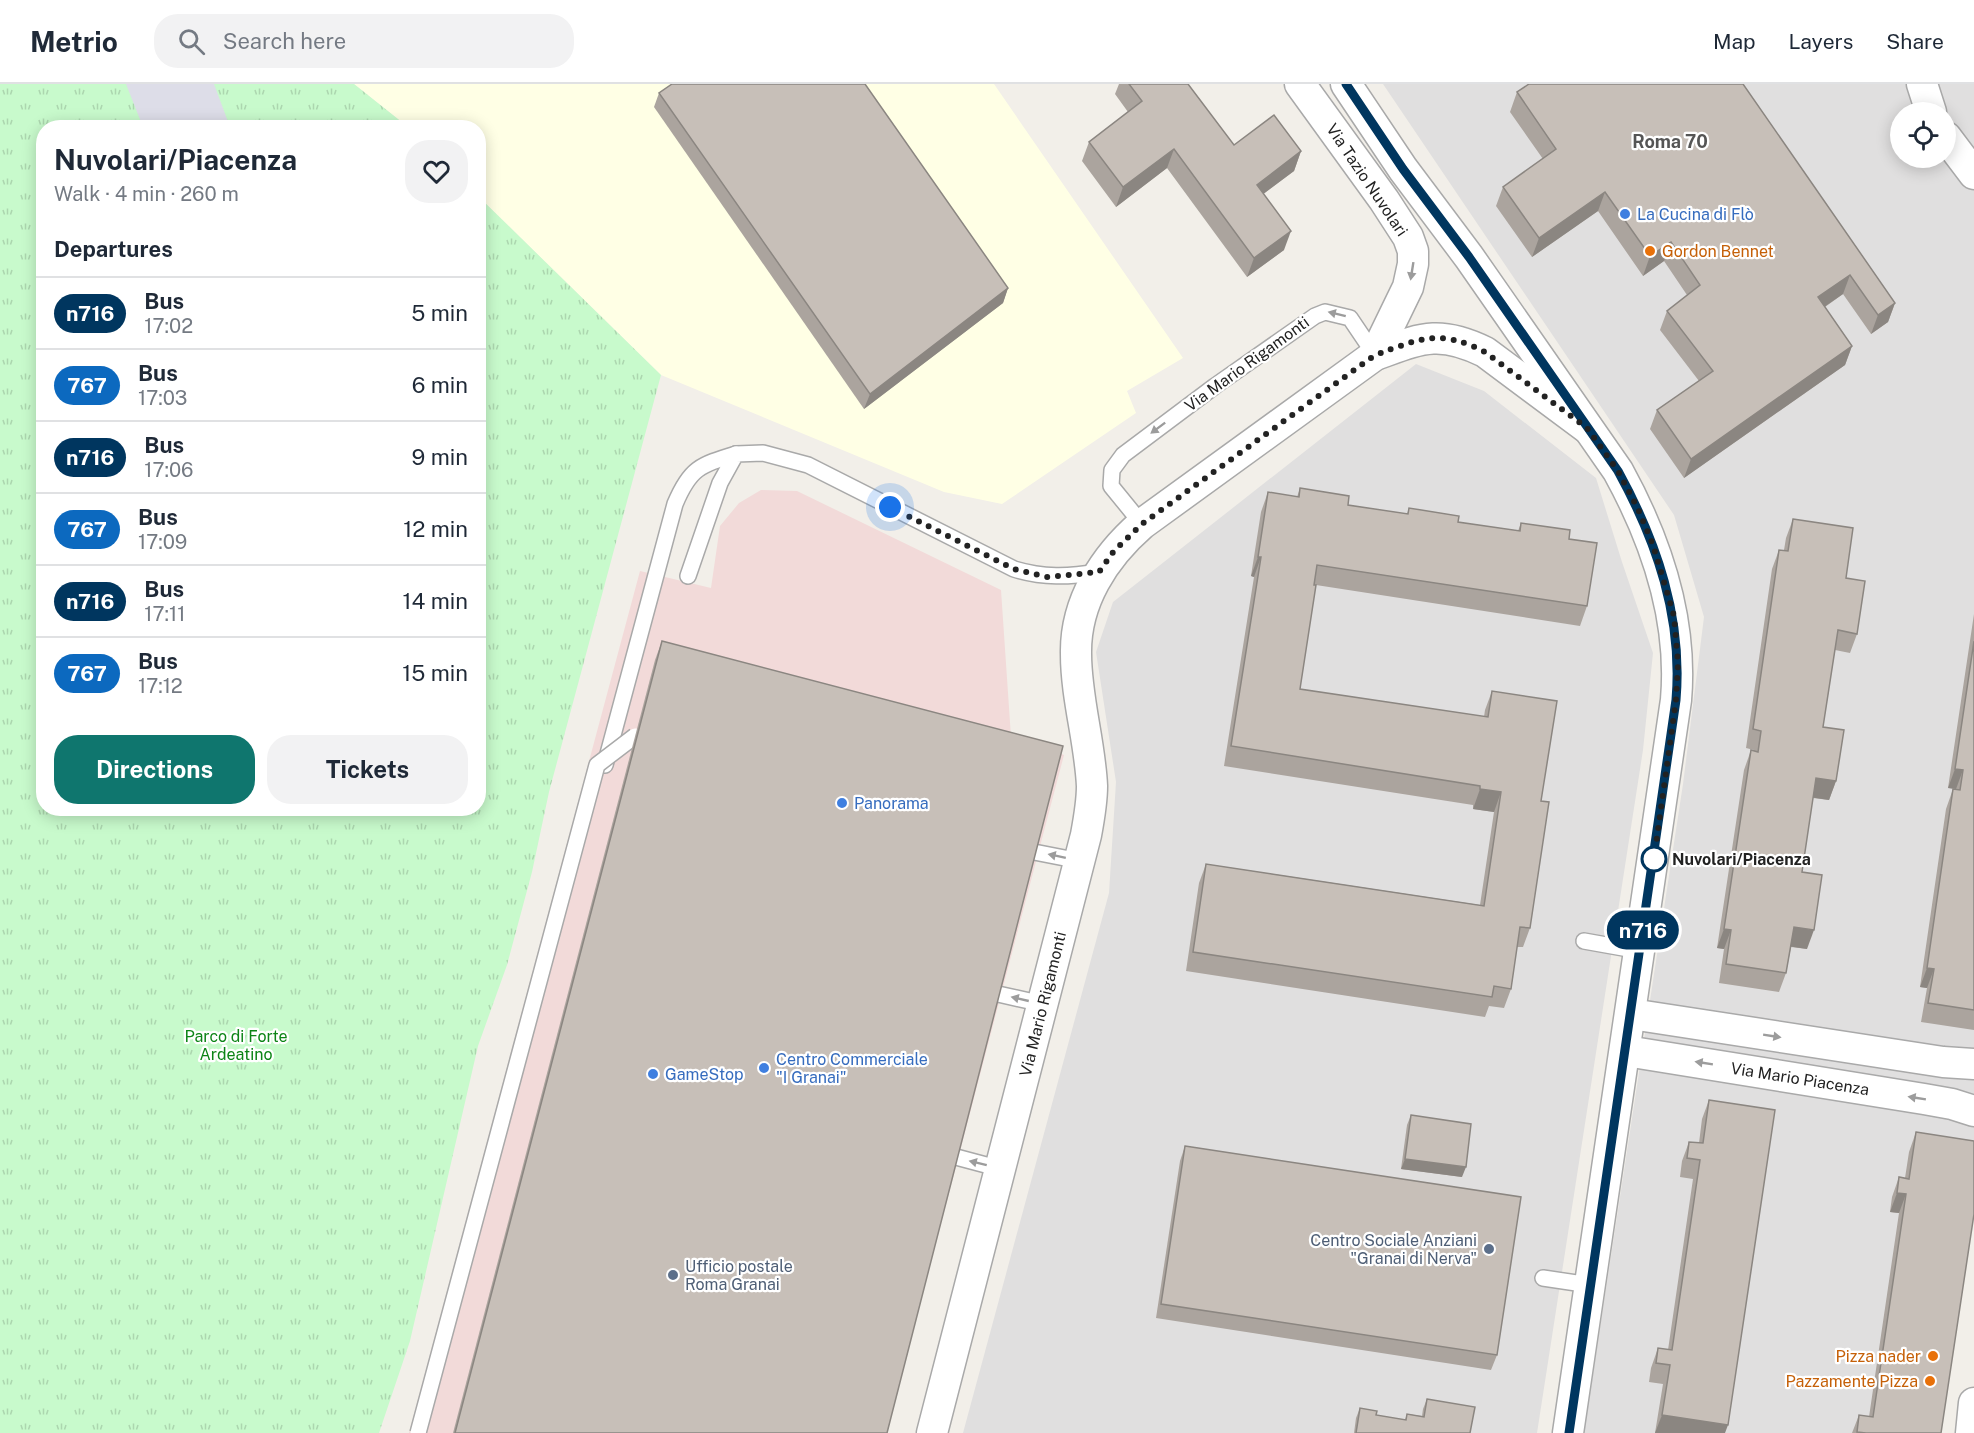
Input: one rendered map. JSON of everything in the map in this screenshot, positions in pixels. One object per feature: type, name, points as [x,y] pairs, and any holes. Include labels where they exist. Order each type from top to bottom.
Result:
[{"type":"street","name":"Via Tazio Nuvolari","points":[[1300,84],[1384,200],[1408,237],[1413,251],[1408,287],[1375,355]]},
{"type":"street","points":[[1346,84],[1618,471],[1638,509],[1653,545],[1674,616],[1677,642],[1676,700],[1569,1433]]},
{"type":"street","points":[[1922,84],[1928,102]]},
{"type":"street","points":[[1956,150],[1974,174]]},
{"type":"street","points":[[1384,200],[1412,180]]},
{"type":"street","points":[[1375,355],[1420,339],[1453,339],[1485,352],[1587,428]]},
{"type":"street","name":"Via Mario Rigamonti","points":[[932,1433],[1091,811],[1092,786],[1078,684],[1076,640],[1078,622],[1099,572],[1114,551],[1142,524],[1375,355]]},
{"type":"street","points":[[1631,1014],[1943,1062],[1974,1064]]},
{"type":"street","name":"Via Mario Piacenza","points":[[1626,1051],[1924,1099],[1974,1111]]},
{"type":"street","points":[[1971,1433],[1974,1402]]},
{"type":"lane","name":"Via Mario Rigamonti","points":[[1142,524],[1111,486],[1112,470],[1123,455],[1215,386],[1315,316],[1325,312],[1350,318],[1375,355]]},
{"type":"lane","points":[[423,1433],[675,504],[686,481],[699,467],[736,454],[763,453],[808,465],[1014,569],[1047,577],[1099,572]]},
{"type":"lane","points":[[688,576],[720,483],[736,454]]},
{"type":"lane","points":[[418,1433],[597,765],[635,736]]},
{"type":"lane","points":[[1034,852],[1080,861]]},
{"type":"lane","points":[[1584,941],[1640,951]]},
{"type":"lane","points":[[998,994],[1043,1004]]},
{"type":"lane","points":[[956,1157],[1001,1168]]},
{"type":"lane","points":[[1543,1278],[1590,1286]]},
{"type":"shaded area","points":[[126,84],[214,84],[227,120],[140,120]]},
{"type":"shaded area","points":[[354,84],[994,84],[1183,358],[1127,391],[1136,413],[1002,504],[944,492],[661,375],[486,204],[486,120],[399,120]]},
{"type":"shaded area","points":[[1383,84],[1974,84],[1974,1200],[1938,1433],[1584,1433],[1683,784],[1704,617],[1674,515]]},
{"type":"shaded area","points":[[1416,364],[1484,391],[1596,478],[1653,653],[1643,750],[1537,1433],[963,1433],[1109,893],[1116,782],[1096,652],[1113,602]]},
{"type":"shaded area","name":"Centro Commerciale \"I Granai\"","points":[[761,490],[797,491],[1001,590],[1011,737],[1064,755],[886,1433],[409,1433],[640,571],[711,588],[720,526],[739,503]]},
{"type":"green space","name":"Parco di Forte Ardeatino","points":[[0,84],[354,84],[399,120],[36,120],[36,816],[486,816],[486,204],[661,375],[549,792],[532,872],[507,965],[478,1046],[410,1341],[379,1433],[0,1433]]},
{"type":"building","points":[[672,84],[865,84],[1008,288],[870,394],[659,93]]},
{"type":"building","points":[[1129,84],[1188,84],[1234,145],[1274,115],[1301,151],[1257,185],[1291,231],[1254,258],[1174,149],[1123,187],[1089,142],[1142,101]]},
{"type":"building","points":[[1529,84],[1743,84],[1895,303],[1878,315],[1850,275],[1818,297],[1852,346],[1691,459],[1657,410],[1713,371],[1667,311],[1700,285],[1671,242],[1650,256],[1605,192],[1539,238],[1503,187],[1556,149],[1517,92]]},
{"type":"building","points":[[1300,488],[1349,496],[1348,505],[1408,514],[1409,508],[1459,516],[1458,522],[1520,531],[1521,523],[1570,530],[1569,539],[1597,543],[1587,606],[1317,565],[1300,689],[1488,717],[1492,691],[1557,701],[1541,801],[1549,802],[1530,928],[1520,927],[1511,989],[1494,986],[1492,997],[1193,952],[1206,864],[1484,906],[1501,792],[1480,789],[1480,786],[1231,746],[1261,557],[1258,557],[1268,492],[1299,497]]},
{"type":"building","points":[[1793,519],[1853,528],[1846,578],[1865,581],[1857,634],[1838,630],[1823,727],[1844,730],[1836,781],[1816,778],[1802,872],[1822,875],[1814,930],[1794,927],[1786,973],[1726,964],[1731,930],[1724,929],[1751,750],[1758,752],[1761,731],[1753,729],[1779,550],[1788,551]]},
{"type":"building","name":"Centro Commerciale \"I Granai\"","points":[[662,641],[1063,746],[887,1433],[455,1433]]},
{"type":"building","points":[[1974,641],[1974,1010],[1928,1003],[1934,969],[1927,968],[1953,789],[1960,790],[1963,770],[1955,769]]},
{"type":"building","points":[[1709,1100],[1775,1110],[1728,1425],[1662,1415],[1670,1365],[1656,1363],[1658,1348],[1672,1350],[1700,1160],[1687,1158],[1689,1142],[1703,1143]]},
{"type":"building","points":[[1411,1115],[1471,1124],[1466,1167],[1405,1159]]},
{"type":"building","points":[[1916,1132],[1974,1141],[1974,1214],[1941,1433],[1857,1432],[1859,1415],[1873,1417],[1906,1194],[1897,1193],[1899,1177],[1909,1179]]},
{"type":"building","points":[[1185,1146],[1521,1197],[1497,1355],[1161,1304]]},
{"type":"building","points":[[1427,1399],[1475,1407],[1470,1433],[1356,1433],[1360,1408],[1377,1411],[1376,1415],[1406,1420],[1407,1414],[1424,1417]]},
{"type":"bus line","name":"n716","points":[[1346,84],[1403,169],[1469,257],[1618,471],[1638,509],[1653,545],[1674,616],[1678,663],[1676,700],[1569,1433]]},
{"type":"place","name":"La Cucina di Flò","points":[[1625,214]]},
{"type":"place","name":"Gordon Bennet","points":[[1650,251]]},
{"type":"place","name":"Panorama","points":[[842,803]]},
{"type":"place","name":"Nuvolari/Piacenza","points":[[1654,859]]},
{"type":"place","name":"Centro Commerciale \"I Granai\"","points":[[764,1068]]},
{"type":"place","name":"GameStop","points":[[653,1074]]},
{"type":"place","name":"Centro Sociale Anziani \"Granai di Nerva\"","points":[[1489,1249]]},
{"type":"place","name":"Ufficio postale Roma Granai","points":[[673,1275]]},
{"type":"place","name":"Pizza nader","points":[[1933,1356]]},
{"type":"place","name":"Pazzamente Pizza","points":[[1930,1381]]},
{"type":"district","name":"Roma 70","points":[[1670,141]]},
{"type":"route","points":[[890,507],[1014,569],[1047,577],[1099,572],[1114,551],[1142,524],[1375,355],[1420,339],[1453,339],[1470,345],[1485,352],[1587,428],[1618,471],[1638,509],[1653,545],[1674,616],[1678,663],[1676,700],[1654,859]]}]
